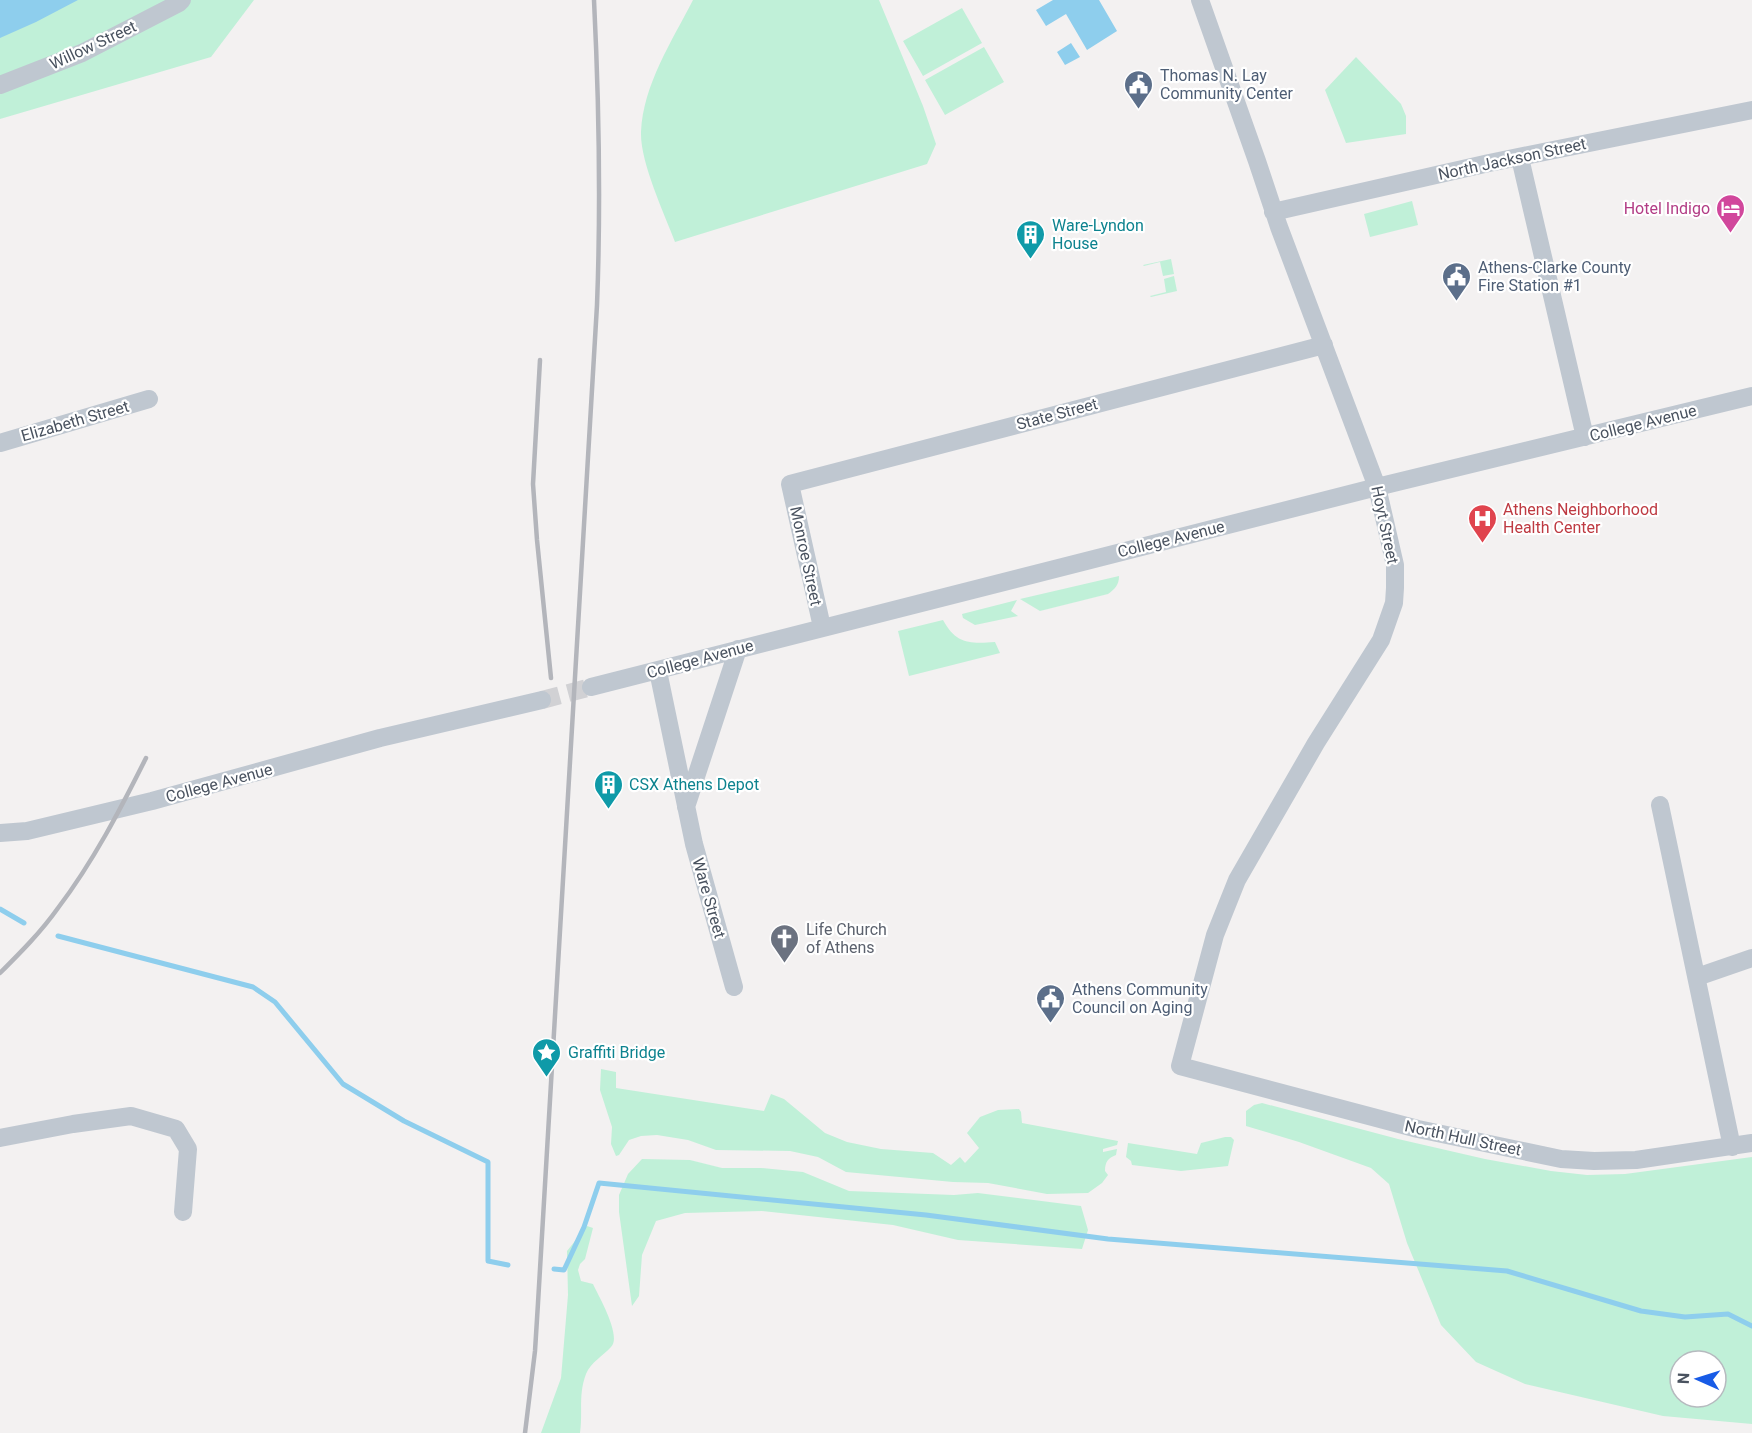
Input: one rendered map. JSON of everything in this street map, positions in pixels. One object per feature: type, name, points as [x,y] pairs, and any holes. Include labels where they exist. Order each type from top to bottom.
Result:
[{"type":"street","name":"Willow Street","points":[[0,85],[82,52],[182,0]]},
{"type":"street","name":"Hoyt Street","points":[[1180,1066],[1215,935],[1237,880],[1316,743],[1339,710],[1381,640],[1394,603],[1395,588],[1395,565],[1377,487],[1273,212],[1200,0]]},
{"type":"street","name":"North Jackson Street","points":[[1273,212],[1752,110]]},
{"type":"street","points":[[1520,158],[1585,437]]},
{"type":"street","name":"State Street","points":[[790,484],[1324,345]]},
{"type":"street","name":"College Avenue","points":[[591,687],[1377,487],[1752,396]]},
{"type":"street","name":"Elizabeth Street","points":[[0,443],[149,399]]},
{"type":"street","name":"Monroe Street","points":[[790,484],[822,627]]},
{"type":"street","points":[[686,808],[738,649]]},
{"type":"street","name":"Ware Street","points":[[658,671],[694,844],[734,987]]},
{"type":"street","name":"College Avenue","points":[[0,833],[27,831],[152,801],[380,738],[542,700]]},
{"type":"street","points":[[1660,805],[1732,1148]]},
{"type":"street","points":[[1697,976],[1752,958]]},
{"type":"street","name":"North Hull Street","points":[[1180,1066],[1418,1129],[1561,1159],[1636,1160],[1732,1148],[1752,1143]]},
{"type":"street","points":[[0,1137],[131,1116],[176,1129],[188,1149],[183,1212]]},
{"type":"green space","points":[[0,0],[254,0],[211,57],[0,119]]},
{"type":"green space","points":[[693,0],[879,0],[923,106],[936,144],[927,164],[675,242],[648,172],[641,132],[647,97],[653,80]]},
{"type":"green space","points":[[962,8],[982,43],[923,76],[903,41]]},
{"type":"green space","points":[[984,47],[1004,82],[945,115],[925,80]]},
{"type":"green space","points":[[1356,57],[1401,104],[1406,116],[1406,134],[1346,143],[1325,90]]},
{"type":"green space","points":[[1412,201],[1418,225],[1370,237],[1364,214]]},
{"type":"green space","points":[[1171,259],[1174,274],[1163,276],[1160,262],[1143,265]]},
{"type":"green space","points":[[1174,276],[1177,291],[1150,296],[1166,292],[1164,279]]},
{"type":"green space","points":[[1119,576],[1116,586],[1108,594],[1040,611],[1020,599]]},
{"type":"green space","points":[[1017,600],[1011,611],[1018,616],[975,625],[963,618],[962,614]]},
{"type":"green space","points":[[943,620],[953,634],[964,641],[995,642],[1000,653],[909,676],[898,631]]},
{"type":"green space","points":[[601,1069],[616,1072],[616,1088],[764,1111],[771,1094],[784,1099],[825,1133],[847,1142],[881,1149],[933,1153],[951,1165],[960,1157],[965,1163],[979,1148],[967,1133],[980,1117],[998,1110],[1019,1109],[1022,1123],[1118,1141],[1117,1145],[1103,1149],[1103,1152],[1117,1149],[1116,1155],[1106,1163],[1105,1171],[1108,1175],[1102,1183],[1088,1193],[1047,1194],[988,1183],[846,1172],[818,1157],[790,1151],[716,1150],[688,1140],[657,1135],[641,1136],[629,1140],[616,1156],[611,1144],[612,1127],[600,1090]]},
{"type":"green space","points":[[1262,1103],[1485,1159],[1587,1175],[1625,1174],[1752,1157],[1752,1424],[1663,1416],[1525,1384],[1476,1362],[1441,1325],[1407,1243],[1389,1184],[1371,1168],[1246,1126],[1246,1111]]},
{"type":"green space","points":[[1231,1137],[1234,1140],[1228,1166],[1181,1171],[1132,1165],[1126,1157],[1128,1143],[1197,1154],[1201,1143]]},
{"type":"green space","points":[[642,1159],[690,1160],[722,1168],[761,1168],[803,1172],[849,1191],[954,1195],[978,1193],[1081,1206],[1088,1230],[1082,1249],[958,1240],[893,1225],[762,1211],[685,1213],[656,1221],[642,1255],[639,1296],[632,1306],[619,1212],[619,1195],[628,1174]]},
{"type":"green space","points":[[587,1226],[593,1228],[585,1259],[578,1270],[581,1281],[593,1284],[600,1298],[612,1326],[614,1342],[586,1374],[582,1389],[580,1433],[541,1433],[561,1378],[568,1295],[567,1251]]},
{"type":"water","points":[[0,0],[78,0],[0,38]]},
{"type":"water","points":[[1053,0],[1099,0],[1117,31],[1087,50],[1066,14],[1046,26],[1036,10]]},
{"type":"water","points":[[1071,43],[1080,57],[1065,65],[1057,52]]},
{"type":"waterway","points":[[0,909],[24,923]]},
{"type":"waterway","points":[[58,936],[253,987],[275,1002],[343,1084],[404,1121],[488,1162],[488,1261],[508,1265]]},
{"type":"waterway","points":[[554,1269],[564,1270],[584,1227],[599,1183],[926,1215],[1108,1239],[1507,1271],[1641,1311],[1685,1317],[1728,1314],[1752,1326]]},
{"type":"tunnel","points":[[542,700],[591,687]]},
{"type":"railway","points":[[525,1433],[535,1351],[597,305],[599,152],[594,0]]},
{"type":"railway","points":[[540,360],[533,484],[551,678]]},
{"type":"railway","points":[[0,973],[38,934],[71,890],[105,835],[146,758]]},
{"type":"place","name":"Thomas N. Lay Community Center","points":[[1139,110]]},
{"type":"place","name":"Hotel Indigo","points":[[1731,234]]},
{"type":"place","name":"Ware-Lyndon House","points":[[1031,260]]},
{"type":"place","name":"Athens-Clarke County Fire Station #1","points":[[1457,302]]},
{"type":"place","name":"Athens Neighborhood Health Center","points":[[1482,544]]},
{"type":"place","name":"CSX Athens Depot","points":[[608,810]]},
{"type":"place","name":"Life Church of Athens","points":[[785,964]]},
{"type":"place","name":"Athens Community Council on Aging","points":[[1051,1024]]},
{"type":"place","name":"Graffiti Bridge","points":[[547,1078]]}]
